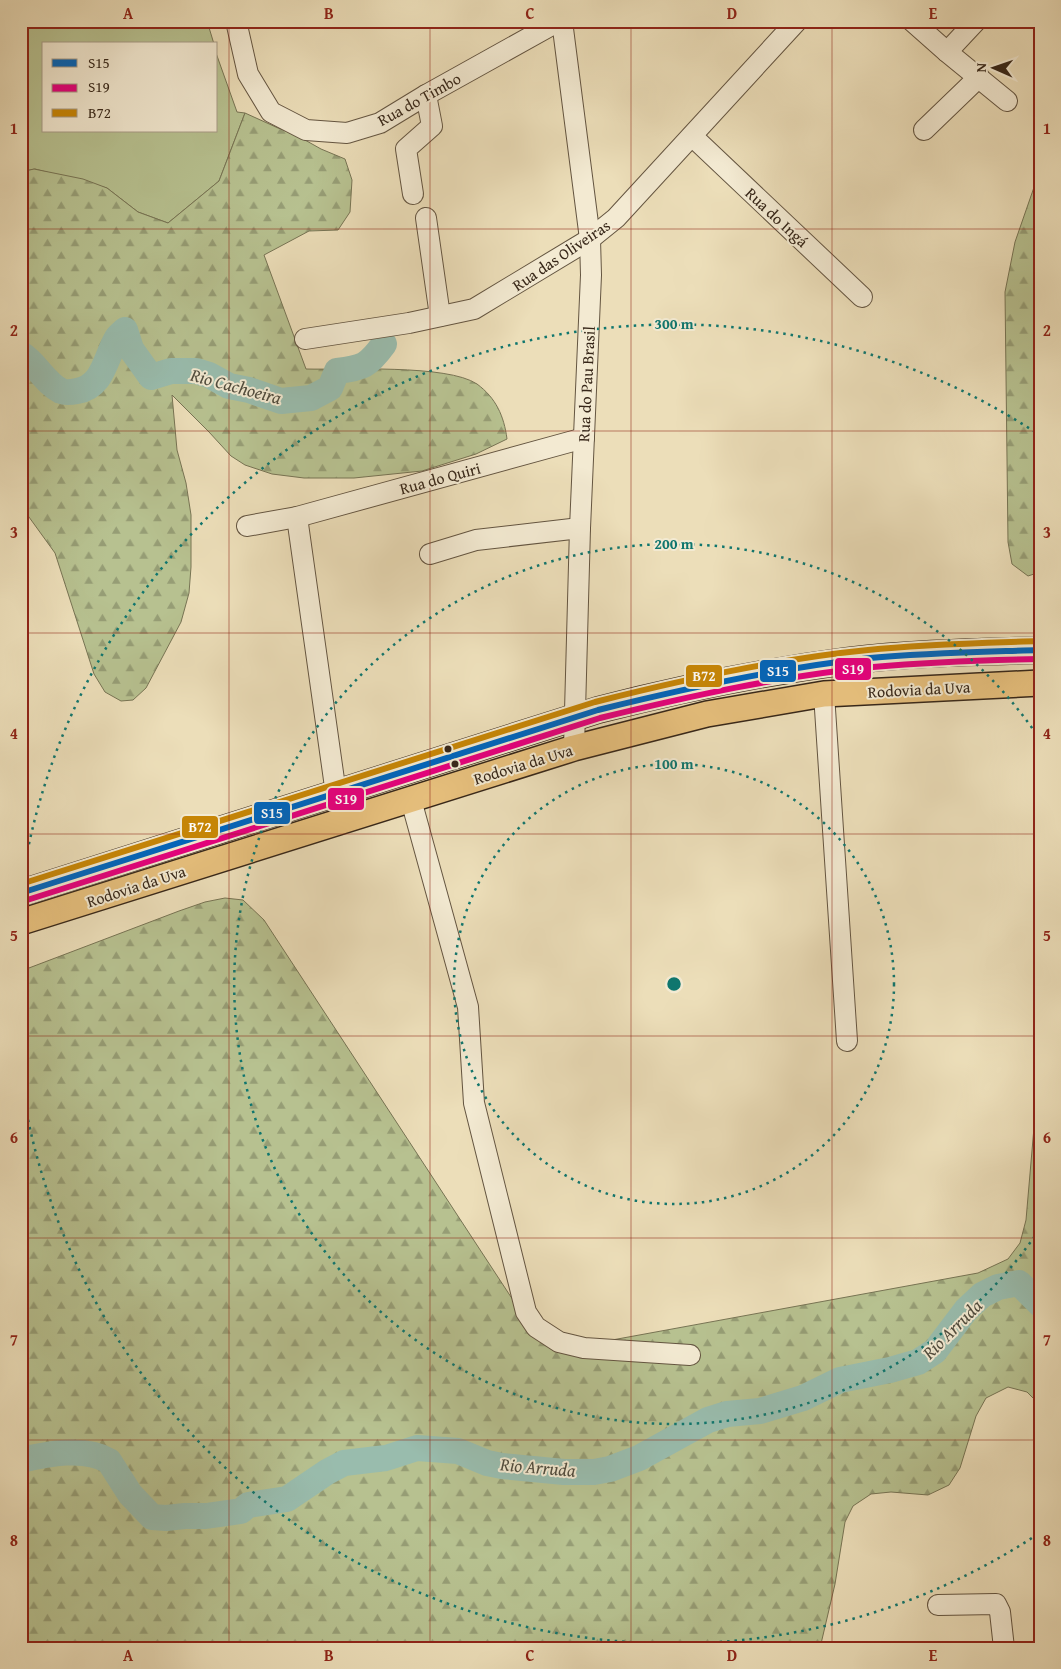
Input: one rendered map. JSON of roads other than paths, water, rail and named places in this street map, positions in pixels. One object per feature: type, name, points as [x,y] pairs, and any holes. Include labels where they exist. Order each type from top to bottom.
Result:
[{"type":"main road","name":"Rodovia da Uva","points":[[21,893],[598,710],[661,694],[761,674],[848,661],[902,656],[1040,650]]},
{"type":"main road","name":"Rodovia da Uva","points":[[21,922],[574,748],[707,714],[824,694],[1040,683]]},
{"type":"street","name":"Rua do Timbo","points":[[236,21],[248,74],[271,112],[306,130],[347,133],[380,123],[426,95],[561,21]]},
{"type":"street","name":"Rua do Pau Brasil","points":[[561,21],[590,239],[591,275],[580,528],[574,748]]},
{"type":"street","name":"Rua das Oliveiras","points":[[305,339],[474,309],[590,239],[616,218],[797,21]]},
{"type":"street","points":[[912,21],[1006,101]]},
{"type":"street","points":[[947,52],[976,21]]},
{"type":"street","points":[[924,130],[979,77]]},
{"type":"street","points":[[413,194],[406,150],[432,126],[426,95]]},
{"type":"street","name":"Rua do Ingá","points":[[692,136],[862,297]]},
{"type":"street","points":[[426,218],[440,316]]},
{"type":"street","name":"Rua do Quiri","points":[[246,526],[297,516],[584,438]]},
{"type":"street","points":[[297,516],[336,794]]},
{"type":"street","points":[[430,554],[476,540],[580,528]]},
{"type":"street","points":[[824,694],[847,1041]]},
{"type":"street","points":[[411,800],[468,1007],[474,1103],[526,1312],[536,1327],[559,1342],[584,1348],[690,1355]]},
{"type":"street","points":[[938,1605],[996,1604],[1000,1612],[1004,1648]]},
{"type":"waterway","name":"Rio Cachoeira","points":[[21,354],[61,391],[77,391],[86,388],[98,377],[117,338],[125,330],[131,349],[151,377],[171,371],[196,371],[209,375],[229,386],[249,390],[281,401],[311,398],[330,388],[337,371],[353,369],[364,365],[374,357],[384,344]]},
{"type":"waterway","name":"Rio Arruda","points":[[21,1460],[66,1453],[99,1456],[109,1461],[130,1494],[152,1517],[166,1518],[206,1516],[241,1511],[248,1505],[287,1499],[344,1463],[386,1458],[417,1448],[458,1451],[487,1463],[502,1466],[564,1472],[594,1472],[610,1469],[639,1458],[708,1420],[727,1414],[760,1411],[803,1398],[840,1380],[918,1362],[935,1351],[966,1310],[982,1295],[998,1287],[1019,1283],[1040,1304]]}]
